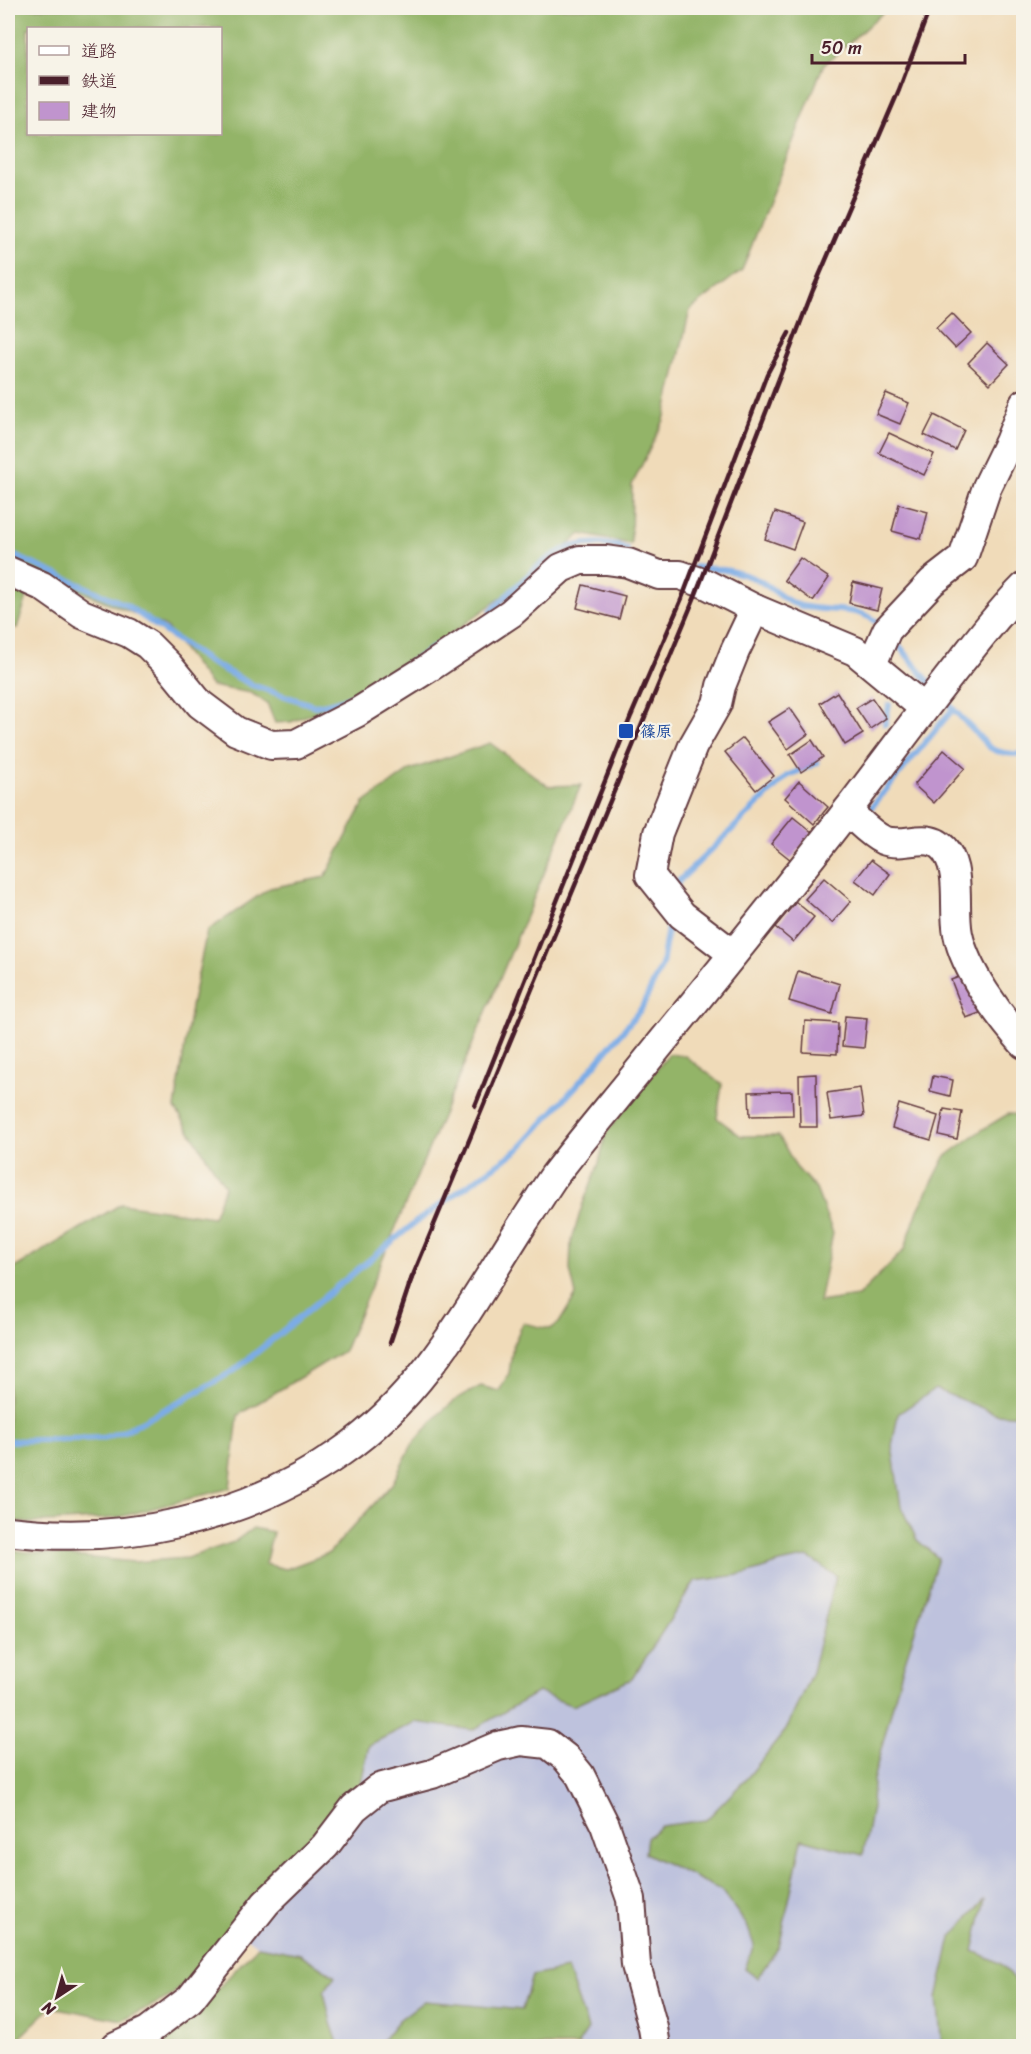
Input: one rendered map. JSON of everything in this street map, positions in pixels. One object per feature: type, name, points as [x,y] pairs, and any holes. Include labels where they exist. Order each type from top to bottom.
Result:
[{"type":"street","points":[[872,664],[887,630],[932,582],[963,558],[987,487],[1009,442],[1023,404]]},
{"type":"street","points":[[8,572],[42,586],[82,614],[129,633],[147,645],[169,666],[200,704],[236,731],[271,745],[296,744],[358,712],[502,619],[561,568],[580,560],[628,563],[659,575],[680,575],[706,584],[755,609],[855,651],[924,708]]},
{"type":"street","points":[[8,1531],[76,1536],[122,1533],[167,1526],[212,1515],[248,1503],[310,1471],[342,1452],[367,1433],[428,1370],[553,1178],[847,811],[1006,604],[1023,587]]},
{"type":"street","points":[[733,954],[682,915],[650,874],[658,833],[693,746],[717,704],[721,686],[735,651],[755,609]]},
{"type":"street","points":[[847,811],[883,839],[894,842],[928,839],[938,843],[946,852],[951,861],[954,877],[958,934],[964,954],[985,993],[1023,1044]]},
{"type":"street","points":[[116,2046],[148,2031],[190,1999],[266,1903],[325,1846],[354,1808],[379,1788],[432,1773],[498,1746],[521,1741],[548,1744],[566,1758],[580,1775],[605,1825],[631,1899],[636,1965],[656,2046]]},
{"type":"shaded area","points":[[935,1389],[997,1414],[1023,1416],[1023,2046],[579,2046],[522,2010],[424,2001],[399,2020],[378,2046],[339,2046],[324,1992],[335,1977],[300,1954],[258,1946],[234,1928],[360,1788],[369,1745],[415,1722],[473,1730],[538,1692],[573,1706],[632,1679],[695,1581],[746,1574],[808,1557],[836,1576],[812,1672],[786,1730],[748,1777],[706,1820],[661,1826],[645,1853],[721,1890],[747,1925],[754,1945],[745,1969],[779,1947],[802,1838],[863,1854],[872,1807],[872,1780],[901,1674],[917,1540],[901,1507],[892,1446],[898,1414]]},
{"type":"green space","points":[[8,8],[888,8],[823,66],[742,270],[690,310],[664,420],[632,485],[631,544],[581,534],[517,586],[441,641],[340,702],[291,722],[275,723],[267,703],[251,693],[211,686],[166,627],[35,572],[17,628],[8,627]]},
{"type":"green space","points":[[490,743],[548,786],[581,785],[344,1351],[238,1415],[230,1488],[116,1518],[28,1523],[8,1521],[8,1272],[121,1204],[213,1217],[225,1186],[175,1108],[191,1007],[207,931],[270,888],[325,877],[364,803],[410,770]]},
{"type":"green space","points":[[669,1054],[685,1056],[722,1084],[717,1118],[741,1136],[779,1136],[796,1167],[816,1189],[833,1233],[819,1302],[858,1296],[904,1250],[918,1210],[945,1157],[1008,1114],[1023,1115],[1023,1416],[997,1414],[935,1389],[898,1414],[892,1446],[901,1507],[917,1540],[938,1558],[901,1674],[873,1780],[872,1807],[863,1855],[802,1839],[779,1947],[757,1978],[745,1969],[754,1945],[747,1925],[721,1890],[645,1853],[647,1838],[661,1826],[706,1820],[748,1777],[786,1730],[812,1672],[836,1576],[808,1557],[746,1574],[695,1581],[632,1679],[573,1706],[538,1692],[473,1730],[415,1722],[369,1745],[360,1788],[207,1961],[170,1997],[122,2020],[51,2007],[23,2034],[16,2046],[8,2046],[8,1550],[134,1562],[187,1558],[234,1542],[253,1528],[273,1532],[265,1564],[286,1569],[329,1553],[392,1484],[412,1445],[440,1413],[458,1398],[481,1386],[499,1391],[509,1373],[513,1345],[523,1323],[550,1329],[559,1323],[576,1295],[570,1270],[571,1243],[582,1206],[599,1163],[606,1133]]},
{"type":"green space","points":[[985,1899],[973,1951],[1000,1963],[1023,1990],[1023,2046],[942,2046],[937,1998],[951,1938]]},
{"type":"green space","points":[[258,1946],[300,1954],[335,1976],[324,1992],[339,2046],[149,2046],[187,2021]]},
{"type":"green space","points":[[567,1969],[588,2029],[578,2044],[579,2046],[378,2046],[399,2020],[424,2001],[522,2010],[532,1976]]},
{"type":"building","points":[[952,313],[971,333],[955,348],[936,328]]},
{"type":"building","points":[[987,343],[1009,364],[990,384],[968,363]]},
{"type":"building","points":[[886,393],[909,403],[900,424],[876,414]]},
{"type":"building","points":[[934,415],[964,430],[955,450],[924,435]]},
{"type":"building","points":[[889,433],[934,454],[924,475],[879,453]]},
{"type":"building","points":[[899,504],[928,512],[921,539],[892,531]]},
{"type":"building","points":[[775,512],[803,522],[793,549],[765,539]]},
{"type":"building","points":[[800,558],[829,578],[813,601],[784,580]]},
{"type":"building","points":[[853,582],[882,589],[877,610],[849,603]]},
{"type":"building","points":[[583,585],[625,596],[619,619],[577,608]]},
{"type":"building","points":[[837,692],[863,734],[845,745],[820,703]]},
{"type":"building","points":[[872,698],[886,718],[870,729],[856,708]]},
{"type":"building","points":[[790,708],[808,734],[788,749],[768,722]]},
{"type":"building","points":[[743,738],[774,776],[756,790],[725,752]]},
{"type":"building","points":[[812,740],[823,757],[801,772],[790,755]]},
{"type":"building","points":[[944,750],[965,768],[934,803],[914,785]]},
{"type":"building","points":[[799,781],[828,807],[814,824],[785,798]]},
{"type":"building","points":[[793,817],[813,833],[791,860],[771,844]]},
{"type":"building","points":[[871,860],[890,874],[875,895],[855,880]]},
{"type":"building","points":[[824,878],[851,901],[832,923],[805,899]]},
{"type":"building","points":[[796,902],[814,917],[793,942],[775,927]]},
{"type":"building","points":[[798,971],[840,984],[832,1014],[789,1001]]},
{"type":"building","points":[[970,973],[985,1011],[966,1018],[951,980]]},
{"type":"building","points":[[845,1016],[867,1018],[864,1048],[842,1046]]},
{"type":"building","points":[[805,1021],[838,1023],[837,1054],[803,1052]]},
{"type":"building","points":[[816,1074],[817,1127],[800,1127],[799,1075]]},
{"type":"building","points":[[933,1076],[953,1080],[950,1096],[930,1091]]},
{"type":"building","points":[[860,1088],[864,1116],[831,1120],[827,1093]]},
{"type":"building","points":[[792,1091],[793,1115],[750,1116],[749,1092]]},
{"type":"building","points":[[899,1104],[938,1116],[931,1140],[892,1128]]},
{"type":"building","points":[[944,1109],[962,1112],[957,1139],[939,1135]]},
{"type":"waterway","points":[[491,611],[536,568],[550,557],[566,549],[584,544],[604,544],[627,549]]},
{"type":"waterway","points":[[8,553],[126,605],[209,662],[252,685],[315,706],[332,703],[364,691],[439,644]]},
{"type":"waterway","points":[[695,567],[742,574],[758,580],[795,604],[862,614],[881,625]]},
{"type":"waterway","points":[[892,637],[933,687]]},
{"type":"waterway","points":[[942,697],[989,747],[1010,754],[1024,754]]},
{"type":"waterway","points":[[885,724],[889,705]]},
{"type":"waterway","points":[[865,815],[953,709]]},
{"type":"waterway","points":[[675,892],[678,882],[787,776],[817,763]]},
{"type":"waterway","points":[[8,1441],[103,1438],[124,1431],[183,1400],[235,1370],[416,1222],[519,1149],[587,1074],[641,1009],[662,965],[670,914]]},
{"type":"railway","points":[[409,1285],[696,594],[813,290],[899,90],[930,8]]},
{"type":"railway","points":[[475,1106],[631,716],[682,598],[767,374],[789,333]]},
{"type":"railway","points":[[390,1343],[412,1277]]},
{"type":"place","name":"篠原","points":[[626,731]]}]
